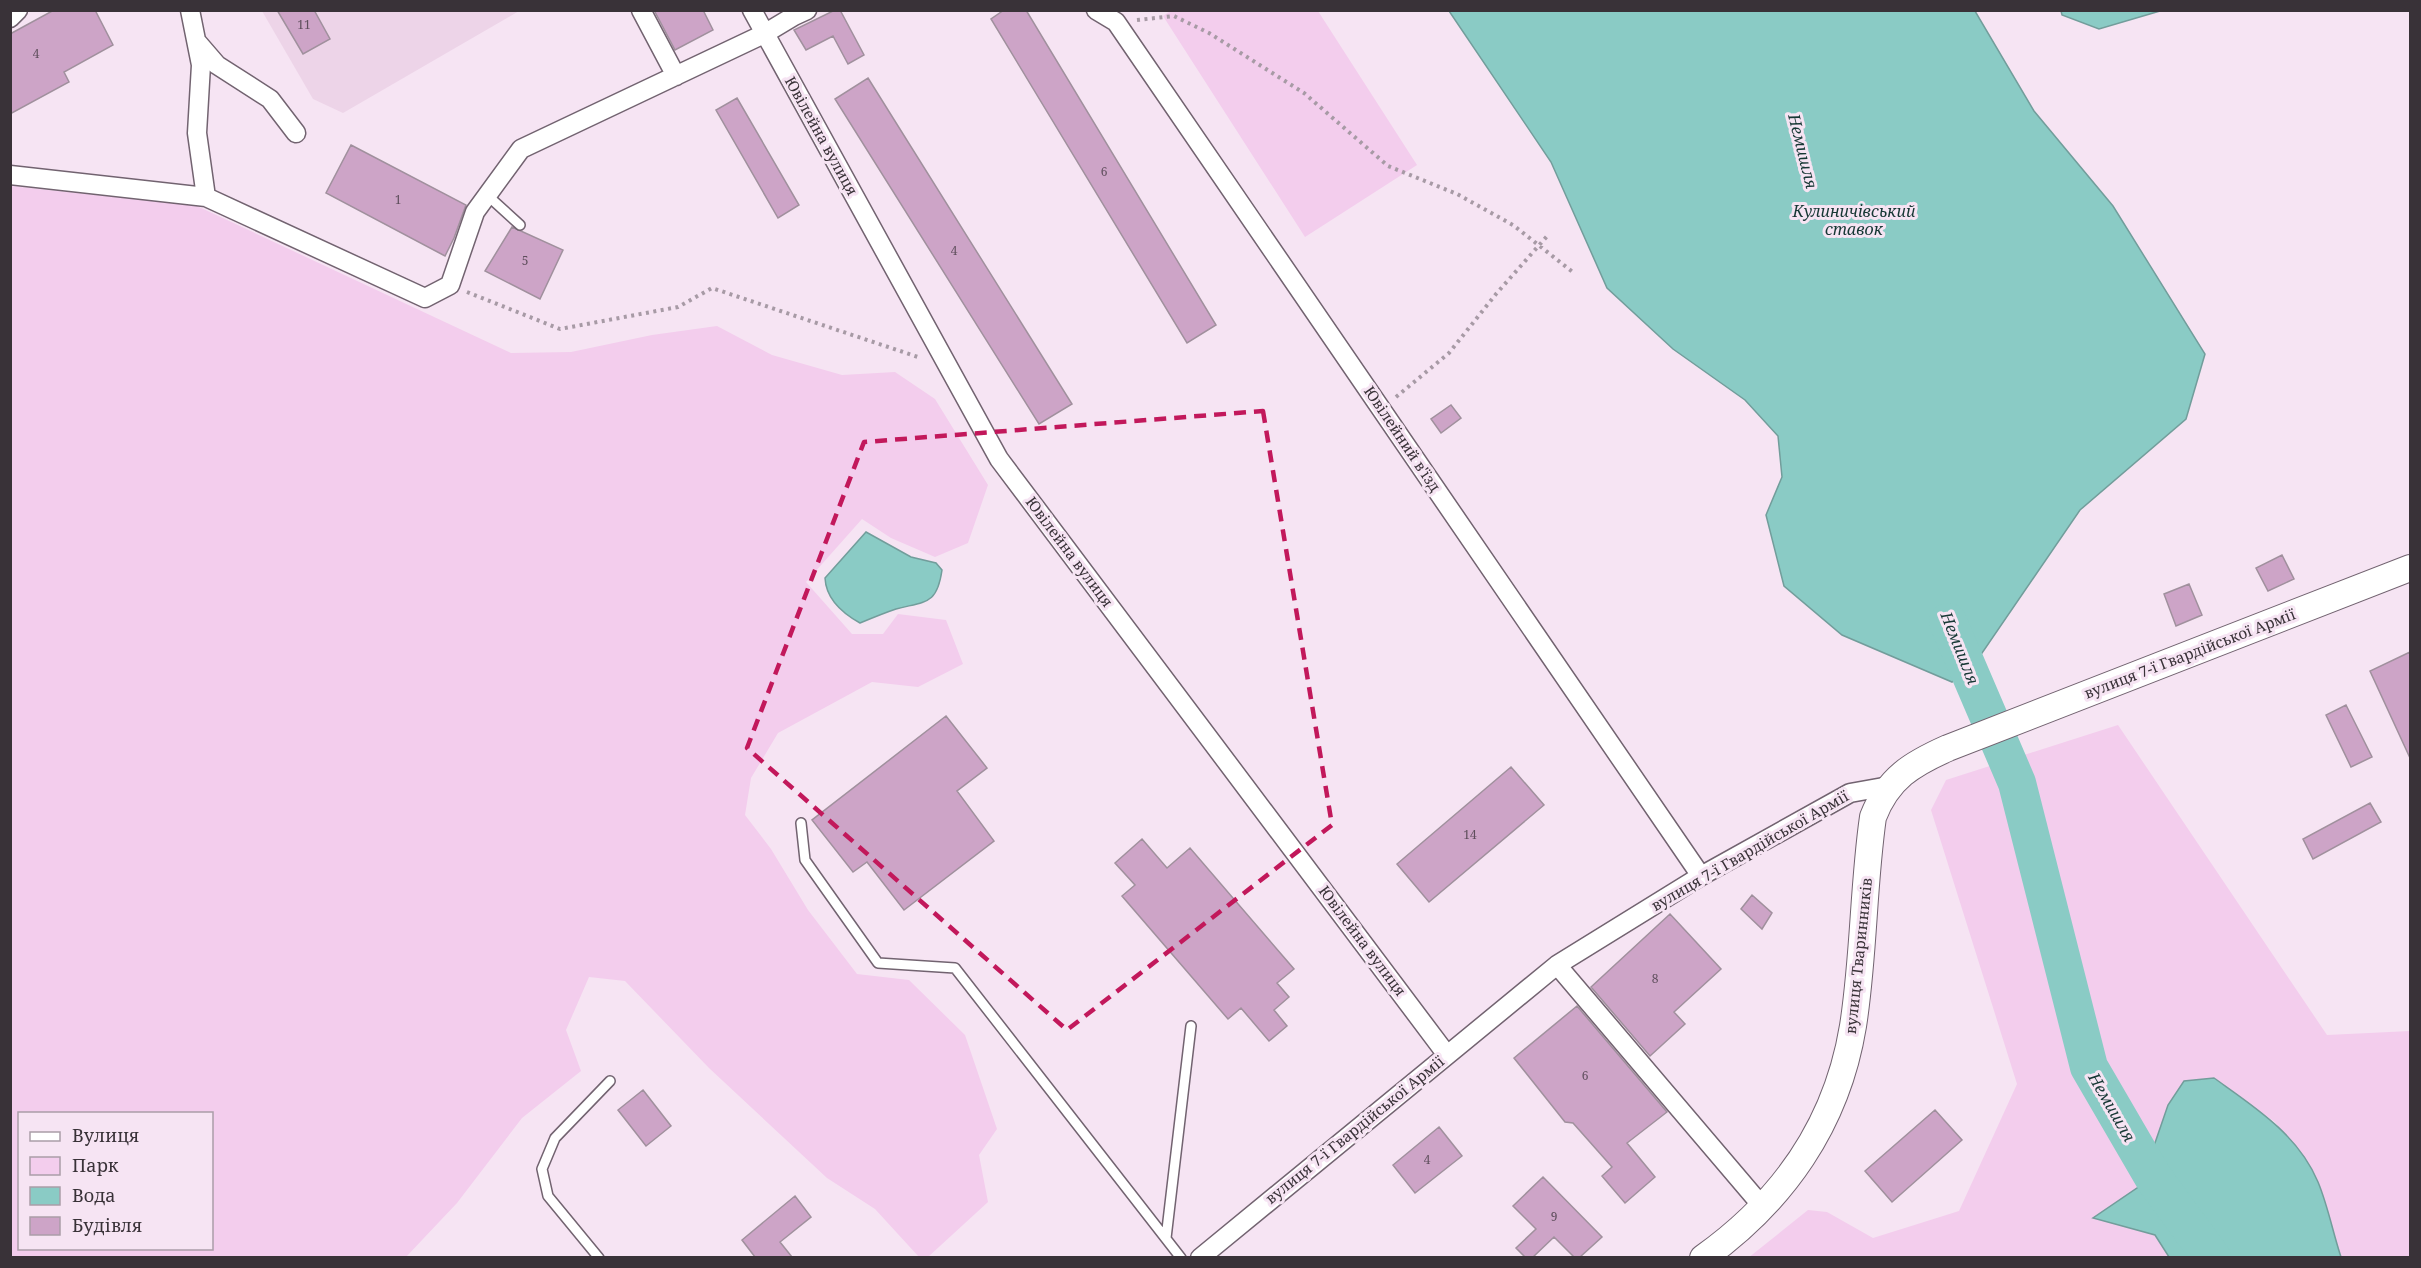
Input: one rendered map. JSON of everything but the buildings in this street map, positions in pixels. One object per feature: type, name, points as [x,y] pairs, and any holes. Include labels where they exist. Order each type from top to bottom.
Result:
[{"type":"main road","name":"вулиця 7-ї Гвардійської Армії","points":[[1889,786],[1905,770],[1948,748],[2410,568]]},
{"type":"main road","name":"вулиця Тваринників","points":[[1703,1257],[1727,1241],[1762,1206],[1805,1156],[1823,1121],[1844,1065],[1853,1028],[1873,817],[1879,800],[1889,786]]},
{"type":"street","points":[[10,18],[18,10]]},
{"type":"street","points":[[190,10],[201,65],[196,133],[207,197]]},
{"type":"street","points":[[641,10],[676,76]]},
{"type":"street","name":"Ювілейна вулиця","points":[[752,10],[999,459],[1448,1055]]},
{"type":"street","points":[[10,175],[207,197],[425,298],[450,285],[475,212],[520,149],[764,34],[807,10]]},
{"type":"street","name":"Ювілейний в'їзд","points":[[1096,10],[1116,22],[1701,876]]},
{"type":"street","points":[[197,42],[217,65],[270,99],[296,133]]},
{"type":"street","name":"вулиця 7-ї Гвардійської Армії","points":[[1200,1257],[1557,965],[1701,876],[1850,793],[1889,786]]},
{"type":"street","points":[[1557,965],[1762,1206]]},
{"type":"lane","points":[[487,195],[520,225]]},
{"type":"lane","points":[[801,823],[805,860],[878,963],[955,968],[1180,1257]]},
{"type":"lane","points":[[1166,1238],[1191,1026]]},
{"type":"lane","points":[[599,1257],[548,1196],[542,1169],[555,1138],[610,1081]]},
{"type":"path","points":[[1116,22],[1174,16],[1209,33],[1304,93],[1388,165],[1466,199],[1513,225],[1538,247],[1574,273]]},
{"type":"path","points":[[1381,409],[1449,353],[1496,294],[1549,234]]},
{"type":"path","points":[[450,285],[560,329],[678,307],[712,288],[948,367]]},
{"type":"highlighted area","points":[[1263,411],[1332,825],[1067,1030],[747,748],[864,442]]},
{"type":"shaded area","points":[[262,11],[519,11],[343,113],[313,99]]},
{"type":"green space","points":[[1172,10],[1318,11],[1417,165],[1305,237],[1163,16]]},
{"type":"green space","points":[[11,186],[197,206],[511,353],[571,352],[652,335],[717,326],[772,355],[842,375],[895,372],[935,399],[988,485],[968,543],[935,557],[891,538],[862,519],[806,582],[852,634],[883,634],[898,614],[946,620],[963,664],[918,687],[872,682],[778,733],[751,778],[745,815],[771,849],[808,910],[857,974],[909,980],[965,1035],[997,1129],[979,1155],[988,1202],[928,1257],[919,1257],[875,1209],[827,1178],[709,1068],[625,981],[589,977],[566,1030],[581,1071],[522,1118],[457,1203],[406,1257],[11,1257]]},
{"type":"green space","points":[[2118,725],[2327,1035],[2410,1031],[2410,1257],[2341,1257],[2317,1181],[2275,1122],[2213,1078],[2168,1105],[2155,1143],[2153,1177],[2094,1218],[2155,1235],[2169,1257],[1748,1258],[1808,1210],[1827,1212],[1873,1238],[1959,1211],[2017,1084],[1931,810],[1946,780]]},
{"type":"water","points":[[2061,10],[2160,11],[2099,29],[2062,15]]},
{"type":"water","name":"Кулиничівський ставок","points":[[1449,11],[1975,11],[2034,111],[2113,206],[2205,354],[2186,419],[2080,510],[1980,656],[1952,682],[1842,635],[1784,586],[1766,515],[1782,477],[1778,436],[1745,400],[1673,349],[1607,288],[1551,162]]},
{"type":"water","points":[[866,532],[911,557],[936,563],[942,570],[937,590],[933,596],[928,600],[860,623],[841,610],[828,592],[825,578]]},
{"type":"water","points":[[2214,1078],[2273,1122],[2299,1149],[2318,1182],[2325,1200],[2341,1257],[2169,1257],[2155,1235],[2093,1218],[2153,1177],[2155,1143],[2168,1105],[2184,1081]]},
{"type":"waterway","name":"Немишля","points":[[1948,622],[2017,783],[2089,1067],[2153,1177],[2212,1258]]}]
